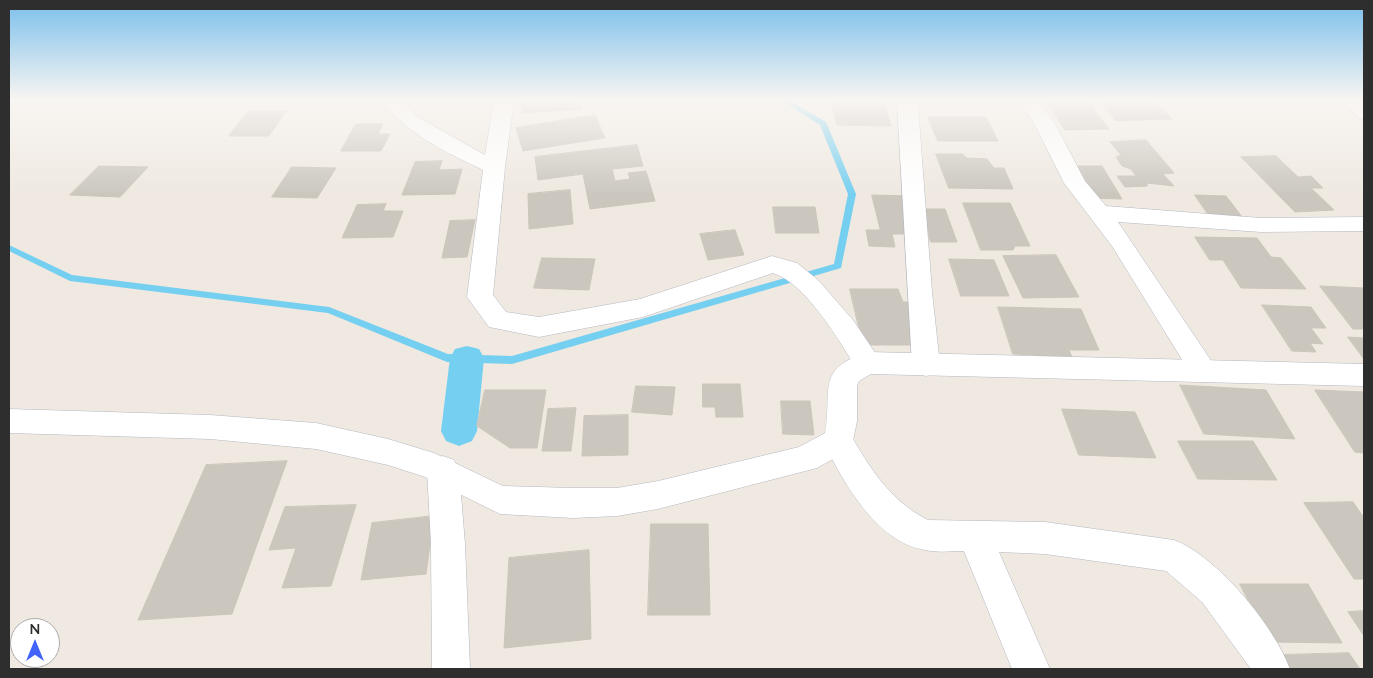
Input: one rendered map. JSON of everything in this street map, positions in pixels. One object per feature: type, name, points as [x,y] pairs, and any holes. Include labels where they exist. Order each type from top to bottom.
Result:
[{"type":"street","points":[[428,132],[459,150],[494,167]]},
{"type":"street","points":[[499,132],[480,297],[498,320],[539,327],[643,308],[772,264],[792,270],[812,290],[850,336],[868,363]]},
{"type":"street","points":[[910,132],[926,365]]},
{"type":"street","points":[[1049,132],[1076,183],[1121,241],[1204,371]]},
{"type":"street","points":[[1100,213],[1261,225],[1364,224]]},
{"type":"street","points":[[1271,669],[1261,650],[1215,590],[1174,556],[1045,538],[924,535],[905,525],[881,505],[860,480],[838,441],[842,420],[840,387],[844,379],[854,368],[868,363],[1364,375]]},
{"type":"street","points":[[12,425],[210,427],[308,435],[388,452],[443,470],[500,500],[573,503],[617,502],[658,495],[806,459],[838,441]]},
{"type":"street","points":[[443,470],[448,544],[451,669]]},
{"type":"street","points":[[975,536],[1031,669]]},
{"type":"building","points":[[232,132],[272,132],[269,136],[229,136]]},
{"type":"building","points":[[352,132],[379,132],[378,134],[390,134],[381,151],[341,151]]},
{"type":"building","points":[[517,132],[602,132],[605,138],[523,151]]},
{"type":"building","points":[[934,132],[993,132],[998,141],[938,141]]},
{"type":"building","points":[[1146,140],[1174,173],[1163,174],[1174,186],[1147,183],[1147,186],[1125,187],[1117,176],[1136,176],[1131,169],[1122,166],[1116,157],[1121,155],[1110,142]]},
{"type":"building","points":[[637,145],[643,166],[612,169],[615,181],[630,179],[628,173],[646,171],[655,201],[590,209],[583,174],[538,180],[535,157]]},
{"type":"building","points":[[936,154],[963,154],[966,158],[987,159],[994,168],[1004,168],[1013,189],[949,188]]},
{"type":"building","points":[[1276,156],[1298,177],[1311,176],[1323,188],[1311,188],[1334,210],[1295,212],[1241,157]]},
{"type":"building","points":[[442,161],[439,170],[462,169],[455,194],[402,195],[415,162]]},
{"type":"building","points":[[99,166],[148,167],[120,197],[70,195]]},
{"type":"building","points":[[1068,166],[1102,166],[1122,199],[1086,198]]},
{"type":"building","points":[[292,167],[336,168],[317,198],[272,197]]},
{"type":"building","points":[[570,190],[573,224],[529,229],[528,194]]},
{"type":"building","points":[[872,195],[910,196],[921,234],[892,234],[895,247],[869,246],[866,230],[880,230]]},
{"type":"building","points":[[1195,195],[1226,196],[1243,218],[1210,217]]},
{"type":"building","points":[[963,203],[1010,203],[1030,246],[1015,246],[1013,250],[981,250]]},
{"type":"building","points":[[386,204],[383,211],[403,211],[393,237],[342,238],[357,205]]},
{"type":"building","points":[[773,207],[815,207],[819,233],[776,233]]},
{"type":"building","points":[[921,209],[945,209],[957,242],[931,242]]},
{"type":"building","points":[[475,220],[467,257],[442,258],[450,221]]},
{"type":"building","points":[[735,230],[744,255],[708,260],[700,234]]},
{"type":"building","points":[[1195,237],[1257,238],[1271,257],[1281,258],[1306,289],[1241,288],[1223,260],[1210,260]]},
{"type":"building","points":[[1056,255],[1079,297],[1023,298],[1003,256]]},
{"type":"building","points":[[542,258],[595,259],[589,290],[534,288]]},
{"type":"building","points":[[949,259],[994,260],[1009,296],[961,296]]},
{"type":"building","points":[[1320,286],[1364,288],[1364,329],[1353,329]]},
{"type":"building","points":[[850,289],[898,289],[903,302],[925,302],[920,345],[863,345]]},
{"type":"building","points":[[1262,305],[1311,307],[1326,328],[1311,328],[1323,344],[1310,343],[1316,352],[1292,351]]},
{"type":"building","points":[[998,307],[1081,309],[1099,350],[1069,350],[1072,357],[1013,354]]},
{"type":"building","points":[[1348,337],[1364,338],[1364,359]]},
{"type":"building","points":[[703,384],[740,384],[743,417],[716,417],[715,407],[703,407]]},
{"type":"building","points":[[1180,385],[1266,390],[1295,439],[1204,434]]},
{"type":"building","points":[[636,386],[675,387],[672,415],[632,412]]},
{"type":"building","points":[[485,390],[546,390],[537,448],[510,448],[477,426]]},
{"type":"building","points":[[1315,390],[1364,392],[1364,453],[1355,452]]},
{"type":"building","points":[[781,401],[810,401],[814,435],[783,434]]},
{"type":"building","points":[[576,408],[571,451],[542,451],[548,409]]},
{"type":"building","points":[[1062,409],[1135,412],[1156,458],[1079,455]]},
{"type":"building","points":[[628,415],[628,455],[582,456],[584,416]]},
{"type":"building","points":[[1178,441],[1253,441],[1277,480],[1198,479]]},
{"type":"building","points":[[287,461],[232,614],[138,620],[206,465]]},
{"type":"building","points":[[1353,502],[1364,518],[1364,579],[1354,579],[1304,503]]},
{"type":"building","points":[[356,505],[331,586],[282,588],[296,548],[269,550],[285,507]]},
{"type":"building","points":[[434,516],[426,574],[361,580],[372,523]]},
{"type":"building","points":[[651,524],[708,524],[710,615],[648,615]]},
{"type":"building","points":[[589,550],[591,639],[504,648],[509,558]]},
{"type":"building","points":[[1240,584],[1308,584],[1342,643],[1270,642]]},
{"type":"building","points":[[1364,611],[1364,636],[1348,612]]},
{"type":"building","points":[[1349,653],[1360,669],[1287,669],[1279,655]]},
{"type":"waterway","points":[[9,248],[70,278],[329,310],[447,358],[512,360],[838,266],[852,194],[826,132]]},
{"type":"waterway","points":[[459,431],[467,358]]}]
